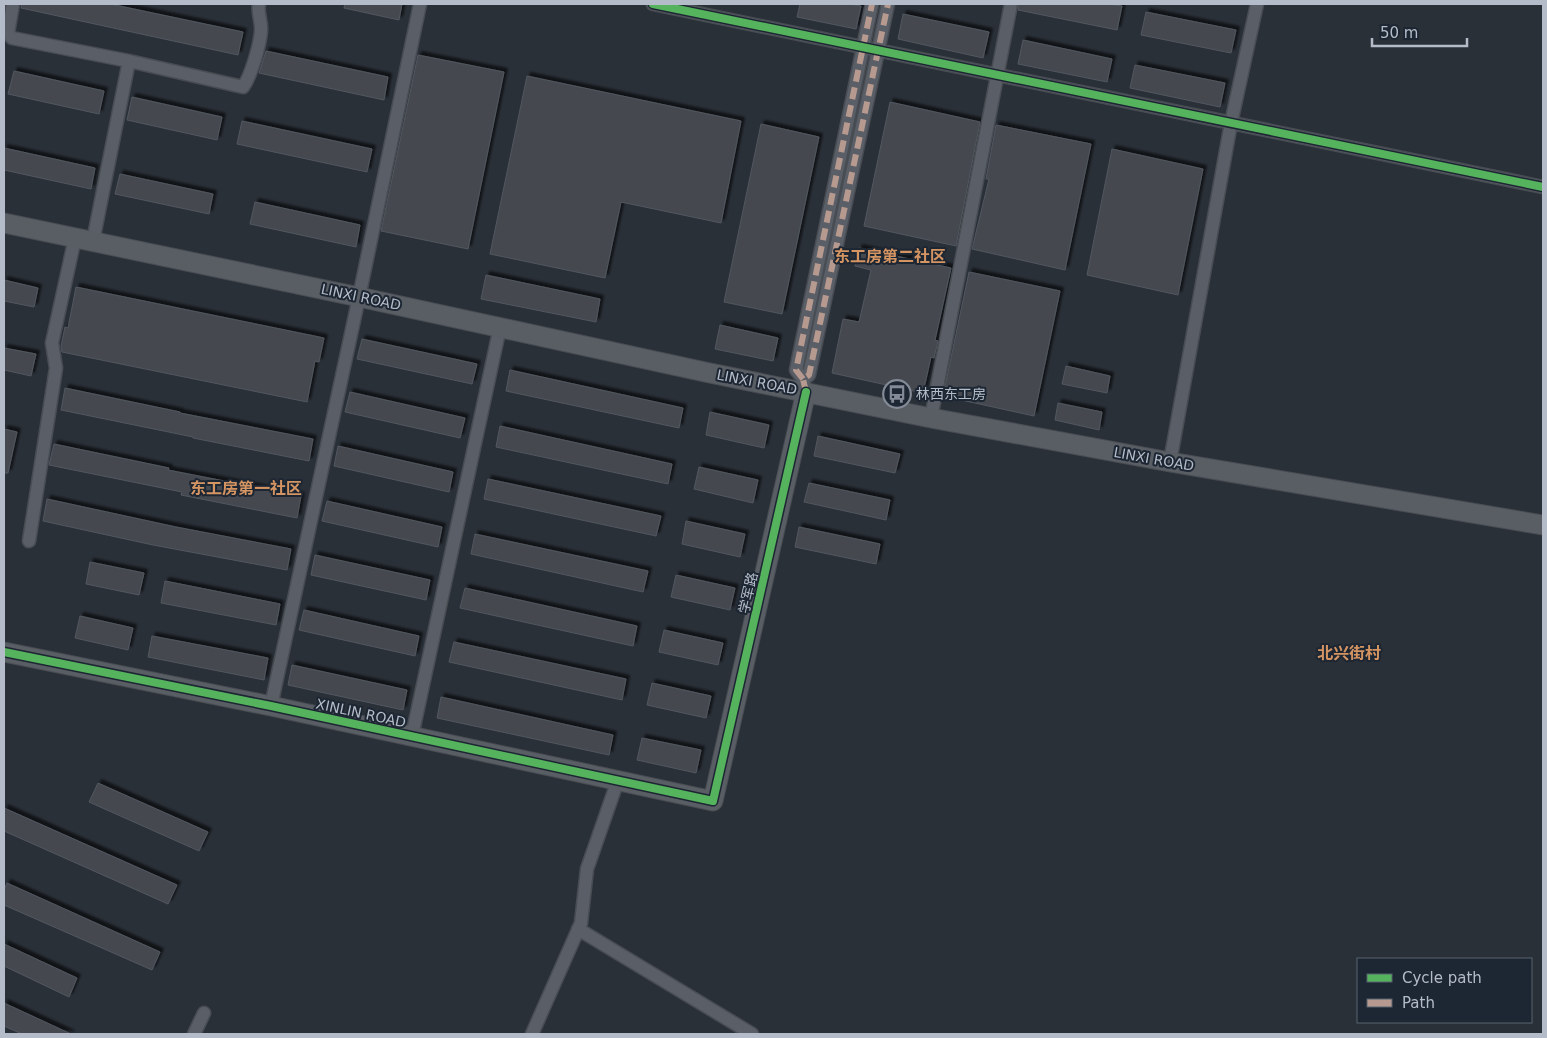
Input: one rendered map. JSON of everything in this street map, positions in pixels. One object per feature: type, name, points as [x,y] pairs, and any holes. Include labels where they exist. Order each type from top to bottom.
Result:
[{"type":"main road","name":"LINXI ROAD","points":[[4,223],[705,372],[804,385],[931,418],[1170,462],[1543,525]]},
{"type":"main road","name":"学军路","points":[[713,801],[804,385]]},
{"type":"main road","name":"XINLIN ROAD","points":[[4,652],[270,706],[713,801]]},
{"type":"street","points":[[13,4],[8,33],[12,38],[243,87],[249,79],[261,30],[258,4]]},
{"type":"street","points":[[270,706],[359,297],[420,4]]},
{"type":"street","points":[[653,4],[1543,187]]},
{"type":"street","points":[[804,385],[796,370],[872,4]]},
{"type":"street","points":[[804,385],[809,375],[880,50],[888,4]]},
{"type":"street","points":[[931,418],[1011,4]]},
{"type":"street","points":[[1170,462],[1231,123],[1257,4]]},
{"type":"street","points":[[29,541],[56,368],[52,343],[84,239],[129,62]]},
{"type":"street","points":[[412,736],[500,328]]},
{"type":"street","points":[[532,1034],[581,923],[587,869],[618,780]]},
{"type":"street","points":[[578,929],[752,1034]]},
{"type":"street","points":[[194,1034],[204,1013]]},
{"type":"building","points":[[22,4],[110,4],[243,32],[238,55],[21,8]]},
{"type":"building","points":[[345,4],[402,4],[399,20],[344,8]]},
{"type":"building","points":[[800,4],[849,4],[861,6],[856,29],[797,17]]},
{"type":"building","points":[[1019,4],[1109,4],[1122,6],[1117,30],[1018,10]]},
{"type":"building","points":[[1146,12],[1236,30],[1231,53],[1141,35]]},
{"type":"building","points":[[903,14],[989,32],[983,58],[898,39]]},
{"type":"building","points":[[1023,40],[1112,59],[1107,82],[1018,64]]},
{"type":"building","points":[[266,51],[388,77],[384,100],[259,73]]},
{"type":"building","points":[[418,55],[504,72],[468,249],[381,231]]},
{"type":"building","points":[[1135,65],[1225,83],[1220,107],[1130,88]]},
{"type":"building","points":[[14,71],[104,91],[99,114],[8,94]]},
{"type":"building","points":[[527,76],[741,121],[721,223],[621,202],[605,278],[490,254]]},
{"type":"building","points":[[132,97],[222,117],[217,140],[127,120]]},
{"type":"building","points":[[890,102],[980,122],[956,246],[864,226]]},
{"type":"building","points":[[242,121],[372,149],[367,172],[237,144]]},
{"type":"building","points":[[761,124],[819,137],[782,314],[724,302]]},
{"type":"building","points":[[996,125],[1091,144],[1065,270],[972,249],[989,179],[986,179]]},
{"type":"building","points":[[4,148],[95,168],[91,189],[4,170]]},
{"type":"building","points":[[1112,149],[1203,169],[1178,295],[1087,275]]},
{"type":"building","points":[[120,174],[213,194],[209,214],[115,194]]},
{"type":"building","points":[[255,202],[360,225],[356,247],[250,224]]},
{"type":"building","points":[[859,248],[951,268],[935,340],[938,341],[934,358],[931,357],[923,393],[832,373],[843,319],[859,322],[871,270],[855,266]]},
{"type":"building","points":[[969,272],[1060,291],[1034,416],[943,396]]},
{"type":"building","points":[[486,275],[600,299],[596,322],[481,299]]},
{"type":"building","points":[[4,280],[38,288],[34,307],[4,301]]},
{"type":"building","points":[[76,287],[324,338],[319,362],[315,361],[307,402],[62,352],[61,346],[65,327],[68,328]]},
{"type":"building","points":[[720,325],[778,338],[773,361],[715,349]]},
{"type":"building","points":[[362,339],[477,364],[472,384],[357,359]]},
{"type":"building","points":[[4,348],[36,354],[31,376],[4,370]]},
{"type":"building","points":[[1066,366],[1110,376],[1107,393],[1062,384]]},
{"type":"building","points":[[510,370],[683,408],[679,428],[506,391]]},
{"type":"building","points":[[65,388],[313,439],[309,461],[61,410]]},
{"type":"building","points":[[350,392],[465,418],[460,438],[345,412]]},
{"type":"building","points":[[1058,403],[1102,412],[1099,430],[1055,420]]},
{"type":"building","points":[[710,412],[769,425],[764,448],[706,435]]},
{"type":"building","points":[[500,426],[672,464],[668,484],[496,447]]},
{"type":"building","points":[[4,429],[17,432],[8,473],[4,473]]},
{"type":"building","points":[[818,436],[900,454],[895,473],[814,456]]},
{"type":"building","points":[[54,444],[169,468],[168,470],[301,496],[297,518],[181,495],[182,492],[49,465]]},
{"type":"building","points":[[338,446],[453,472],[449,492],[334,466]]},
{"type":"building","points":[[699,467],[758,480],[753,503],[694,489]]},
{"type":"building","points":[[488,479],[661,516],[656,536],[484,499]]},
{"type":"building","points":[[809,483],[890,500],[886,520],[804,502]]},
{"type":"building","points":[[47,499],[176,527],[291,549],[287,570],[153,545],[43,521]]},
{"type":"building","points":[[327,501],[442,527],[438,547],[322,521]]},
{"type":"building","points":[[686,521],[745,534],[740,557],[682,544]]},
{"type":"building","points":[[799,527],[880,544],[876,564],[795,547]]},
{"type":"building","points":[[475,534],[648,571],[643,592],[471,554]]},
{"type":"building","points":[[315,555],[430,580],[426,600],[311,575]]},
{"type":"building","points":[[90,562],[144,573],[139,595],[86,584]]},
{"type":"building","points":[[676,575],[735,588],[730,610],[671,597]]},
{"type":"building","points":[[165,581],[280,604],[276,625],[161,603]]},
{"type":"building","points":[[465,588],[637,626],[633,646],[460,608]]},
{"type":"building","points":[[304,610],[419,636],[415,656],[299,630]]},
{"type":"building","points":[[80,616],[133,628],[128,650],[75,638]]},
{"type":"building","points":[[664,630],[723,643],[718,665],[659,652]]},
{"type":"building","points":[[152,636],[268,658],[264,680],[148,657]]},
{"type":"building","points":[[454,642],[626,679],[622,700],[449,662]]},
{"type":"building","points":[[292,665],[407,690],[403,710],[288,685]]},
{"type":"building","points":[[652,683],[711,696],[706,718],[647,705]]},
{"type":"building","points":[[441,697],[613,735],[609,755],[437,718]]},
{"type":"building","points":[[642,738],[701,750],[696,773],[637,760]]},
{"type":"building","points":[[98,783],[208,832],[199,851],[89,802]]},
{"type":"building","points":[[4,808],[177,885],[168,904],[4,831]]},
{"type":"building","points":[[7,883],[160,952],[152,970],[4,905],[4,890]]},
{"type":"building","points":[[4,944],[77,978],[69,997],[4,966]]},
{"type":"building","points":[[4,1003],[71,1034],[22,1034],[4,1026]]},
{"type":"marked path","points":[[803,379],[796,370],[872,4]]},
{"type":"marked path","points":[[806,392],[803,379],[809,375],[888,4]]},
{"type":"cycle path","points":[[653,4],[1543,187]]},
{"type":"cycle path","points":[[4,652],[271,706],[713,801],[806,392]]},
{"type":"place","name":"林西东工房","points":[[897,394]]},
{"type":"district","name":"东工房第二社区","points":[[890,256]]},
{"type":"district","name":"东工房第一社区","points":[[246,488]]},
{"type":"district","name":"北兴街村","points":[[1349,653]]}]
